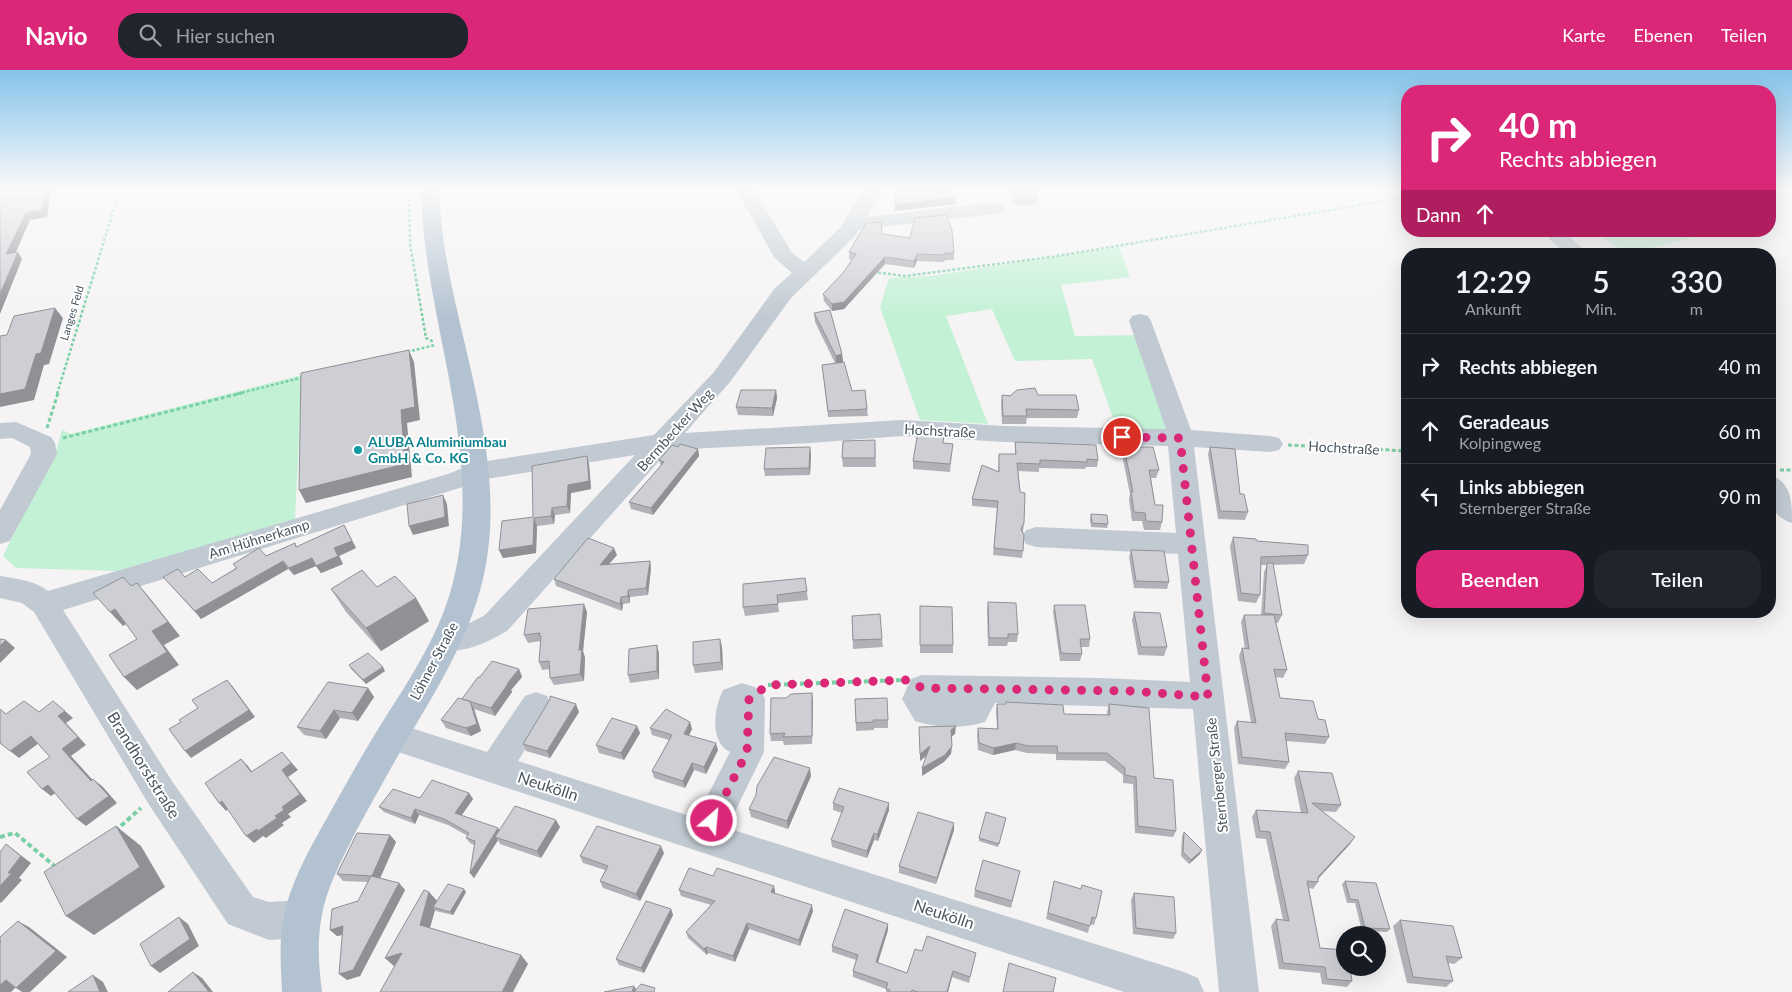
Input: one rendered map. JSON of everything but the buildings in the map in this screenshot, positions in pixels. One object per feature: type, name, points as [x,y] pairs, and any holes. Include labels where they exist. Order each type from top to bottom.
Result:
[{"type":"main road","name":"Löhner Straße","points":[[302,992],[299,955],[302,919],[309,893],[322,860],[448,639],[463,602],[475,543],[476,509],[470,437],[434,251],[433,232]]},
{"type":"street","points":[[770,232],[784,257],[804,273]]},
{"type":"street","name":"Bermbecker Weg","points":[[448,639],[476,634],[496,623],[665,442],[722,377],[783,293],[848,232]]},
{"type":"street","points":[[1558,237],[1572,248]]},
{"type":"street","name":"Sternberger Straße","points":[[1140,321],[1177,424],[1180,438],[1239,992]]},
{"type":"street","name":"Hochstraße","points":[[474,472],[665,442],[810,435],[902,428],[1006,434],[1180,438],[1270,444]]},
{"type":"street","points":[[0,431],[16,430],[42,443],[44,454],[0,534]]},
{"type":"street","name":"Am Hühnerkamp","points":[[44,604],[447,483],[474,472]]},
{"type":"street","points":[[1776,492],[1792,513]]},
{"type":"street","points":[[1036,537],[1192,544]]},
{"type":"street","name":"Brandhorststraße","points":[[0,587],[30,593],[44,604],[160,792],[241,911],[269,920],[302,919]]},
{"type":"street","points":[[922,688],[918,700],[926,711],[974,712],[986,689],[1132,691],[1208,697]]},
{"type":"street","points":[[704,838],[747,752],[749,699]]},
{"type":"street","points":[[494,768],[536,706]]},
{"type":"street","name":"Neukölln","points":[[392,736],[704,838],[849,882],[1184,992]]},
{"type":"path","name":"Langes Feld","points":[[42,443],[107,232]]},
{"type":"path","points":[[867,270],[905,276],[1051,257],[1200,232]]},
{"type":"path","points":[[402,354],[452,341]]},
{"type":"path","points":[[42,443],[308,376]]},
{"type":"path","name":"Hochstraße","points":[[1270,444],[1401,451]]},
{"type":"path","points":[[749,699],[768,685],[908,680],[922,688]]},
{"type":"path","points":[[109,836],[160,792]]},
{"type":"path","points":[[0,837],[15,833],[65,874]]},
{"type":"green space","points":[[1601,237],[1695,237],[1651,248],[1619,248]]},
{"type":"green space","points":[[1119,247],[1130,277],[1061,285],[1075,336],[1152,335],[1185,433],[1117,429],[1092,359],[1015,361],[992,309],[946,316],[988,424],[920,420],[880,307],[889,278],[930,276]]},
{"type":"green space","points":[[302,375],[295,520],[116,571],[16,568],[3,556],[57,448],[62,430],[71,434]]},
{"type":"place","name":"ALUBA Aluminiumbau GmbH & Co. KG","points":[[358,450]]},
{"type":"route","points":[[712,821],[747,752],[749,699],[768,685],[908,680],[922,688],[1132,691],[1208,697],[1180,438],[1122,437]]}]
